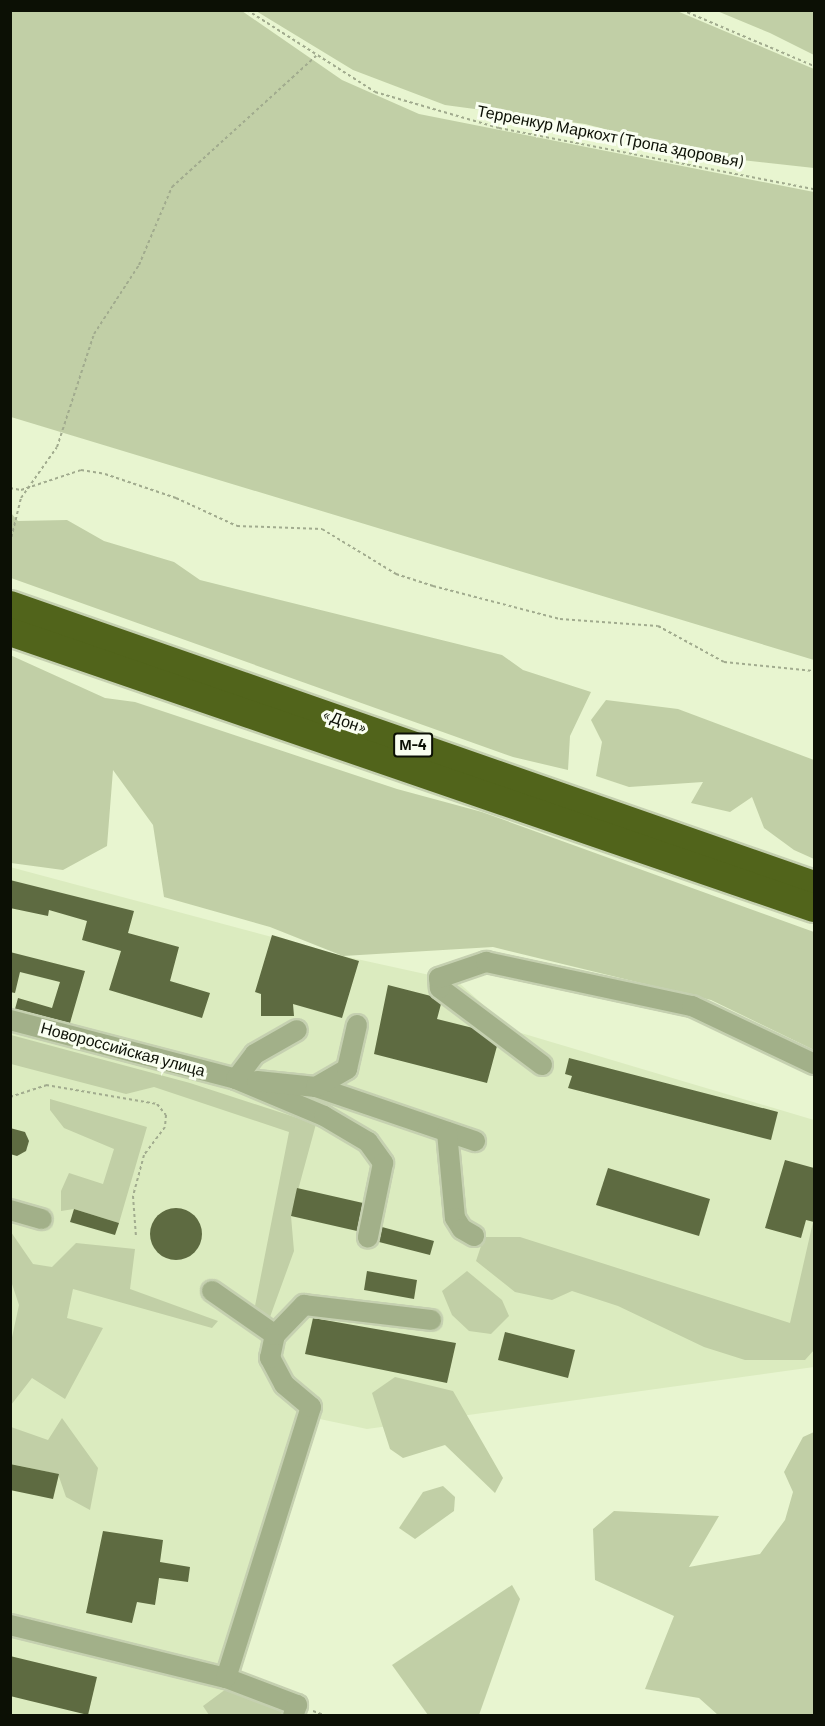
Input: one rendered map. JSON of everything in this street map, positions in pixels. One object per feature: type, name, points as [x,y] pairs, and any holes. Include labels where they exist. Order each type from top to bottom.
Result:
[{"type":"highway","name":"«Дон»","points":[[10,605],[814,885]]},
{"type":"highway","name":"«Дон»","points":[[10,633],[814,908]]},
{"type":"street","points":[[542,1065],[440,988],[439,978],[486,962],[692,1006],[814,1064]]},
{"type":"street","name":"Новороссийская улица","points":[[10,1020],[236,1079]]},
{"type":"street","points":[[316,1087],[347,1070],[357,1025]]},
{"type":"street","points":[[236,1079],[255,1054],[297,1030]]},
{"type":"street","points":[[236,1079],[316,1087],[475,1141]]},
{"type":"street","points":[[236,1079],[324,1116],[368,1142],[383,1163],[368,1237]]},
{"type":"street","points":[[447,1132],[455,1218],[462,1229],[474,1236]]},
{"type":"street","points":[[10,1210],[42,1219]]},
{"type":"street","points":[[212,1291],[275,1335]]},
{"type":"street","points":[[226,1678],[311,1407],[284,1384],[270,1358],[275,1335],[304,1305],[431,1320]]},
{"type":"street","points":[[10,1625],[226,1678],[297,1706],[293,1716]]},
{"type":"path","name":"Терренкур Маркохт (Тропа здоровья)","points":[[247,10],[375,92],[499,128],[814,189]]},
{"type":"path","points":[[682,10],[814,66]]},
{"type":"path","points":[[10,543],[15,512],[57,447],[94,334],[139,265],[172,187],[316,56]]},
{"type":"path","points":[[10,488],[30,488],[81,470],[105,474],[176,498],[237,526],[322,529],[396,574],[433,586],[560,619],[658,626],[693,649],[724,662],[814,671]]},
{"type":"path","points":[[10,1097],[46,1085],[157,1104],[166,1115],[165,1127],[144,1155],[133,1196],[136,1237]]},
{"type":"shaded area","points":[[10,11],[242,11],[342,80],[419,114],[814,192],[814,660],[11,417]]},
{"type":"shaded area","points":[[256,11],[677,11],[814,69],[814,168],[715,157],[585,124],[445,105],[353,70]]},
{"type":"shaded area","points":[[717,11],[814,11],[814,55],[770,33]]},
{"type":"shaded area","points":[[11,513],[18,521],[67,520],[104,541],[174,562],[200,580],[502,655],[523,670],[591,692],[570,736],[568,770],[513,757],[11,578]]},
{"type":"shaded area","points":[[10,655],[105,698],[135,702],[397,789],[482,812],[814,932],[814,1050],[711,1000],[493,947],[343,956],[270,927],[164,897],[153,825],[113,770],[107,846],[63,870],[11,863]]},
{"type":"shaded area","points":[[606,700],[678,709],[814,760],[814,859],[794,850],[764,828],[752,797],[730,812],[691,803],[703,782],[629,787],[596,776],[602,742],[591,720]]},
{"type":"shaded area","points":[[10,867],[343,956],[457,981],[511,1030],[814,1120],[814,1367],[367,1429],[315,1418],[229,1683],[289,1704],[286,1715],[11,1715]]},
{"type":"shaded area","points":[[11,1035],[190,1083],[316,1124],[291,1216],[294,1251],[270,1317],[255,1306],[289,1132],[154,1087],[126,1094],[11,1064]]},
{"type":"shaded area","points":[[50,1099],[147,1127],[119,1223],[74,1209],[61,1211],[61,1191],[69,1173],[103,1184],[114,1149],[64,1128],[50,1110]]},
{"type":"shaded area","points":[[813,1222],[814,1350],[805,1360],[745,1360],[704,1347],[618,1306],[572,1291],[552,1300],[515,1292],[476,1261],[484,1237],[520,1237],[790,1323]]},
{"type":"shaded area","points":[[11,1232],[33,1264],[52,1267],[76,1243],[135,1249],[130,1289],[218,1321],[212,1328],[73,1289],[67,1318],[103,1328],[65,1399],[32,1378],[11,1405],[11,1342],[19,1305],[11,1281]]},
{"type":"shaded area","points":[[467,1271],[502,1300],[509,1316],[491,1334],[469,1331],[452,1315],[442,1291]]},
{"type":"shaded area","points":[[395,1377],[453,1391],[503,1478],[495,1493],[445,1445],[403,1458],[390,1449],[372,1393]]},
{"type":"shaded area","points":[[62,1418],[98,1468],[90,1510],[66,1497],[58,1474],[11,1464],[11,1427],[48,1440]]},
{"type":"shaded area","points":[[814,1432],[814,1715],[718,1715],[699,1698],[645,1689],[674,1616],[595,1580],[593,1529],[614,1511],[719,1516],[689,1567],[760,1554],[785,1520],[793,1492],[784,1472],[803,1437]]},
{"type":"shaded area","points":[[443,1486],[455,1497],[454,1511],[415,1539],[399,1528],[423,1492]]},
{"type":"shaded area","points":[[512,1585],[520,1599],[479,1715],[428,1715],[392,1665]]},
{"type":"shaded area","points":[[226,1689],[285,1711],[282,1715],[209,1715],[203,1706]]},
{"type":"building","points":[[10,880],[134,911],[128,933],[179,947],[170,981],[210,993],[202,1018],[109,990],[121,951],[82,940],[87,921],[49,910],[48,916],[10,908]]},
{"type":"building","points":[[272,935],[359,961],[342,1018],[293,1004],[294,1016],[261,1016],[261,994],[255,992]]},
{"type":"building","points":[[10,952],[85,971],[70,1023],[15,1009],[18,998],[52,1008],[60,982],[20,972],[15,993],[10,992]]},
{"type":"building","points":[[388,985],[431,996],[441,1004],[437,1019],[473,1028],[497,1046],[487,1083],[374,1054]]},
{"type":"building","points":[[569,1058],[778,1112],[771,1140],[568,1088],[572,1076],[565,1074]]},
{"type":"building","points":[[10,1128],[25,1132],[29,1141],[26,1151],[17,1156],[10,1154]]},
{"type":"building","points":[[785,1160],[814,1168],[814,1222],[806,1220],[801,1238],[765,1228]]},
{"type":"building","points":[[608,1168],[710,1199],[699,1236],[596,1205]]},
{"type":"building","points":[[297,1188],[363,1203],[357,1231],[291,1216]]},
{"type":"building","points":[[176,1208],[186,1210],[194,1216],[200,1224],[202,1234],[200,1244],[194,1252],[186,1258],[176,1260],[166,1258],[158,1252],[152,1244],[150,1234],[152,1224],[158,1216],[166,1210]]},
{"type":"building","points":[[74,1209],[119,1223],[115,1235],[70,1222]]},
{"type":"building","points":[[382,1227],[434,1241],[430,1255],[379,1242]]},
{"type":"building","points":[[367,1271],[417,1280],[414,1299],[364,1290]]},
{"type":"building","points":[[313,1318],[456,1343],[447,1383],[305,1354]]},
{"type":"building","points":[[505,1332],[575,1350],[568,1378],[498,1360]]},
{"type":"building","points":[[10,1464],[59,1474],[53,1499],[10,1490]]},
{"type":"building","points":[[103,1531],[163,1540],[160,1562],[190,1567],[188,1582],[159,1578],[155,1605],[137,1602],[132,1623],[86,1613]]},
{"type":"building","points":[[10,1656],[97,1677],[88,1715],[10,1696]]}]
